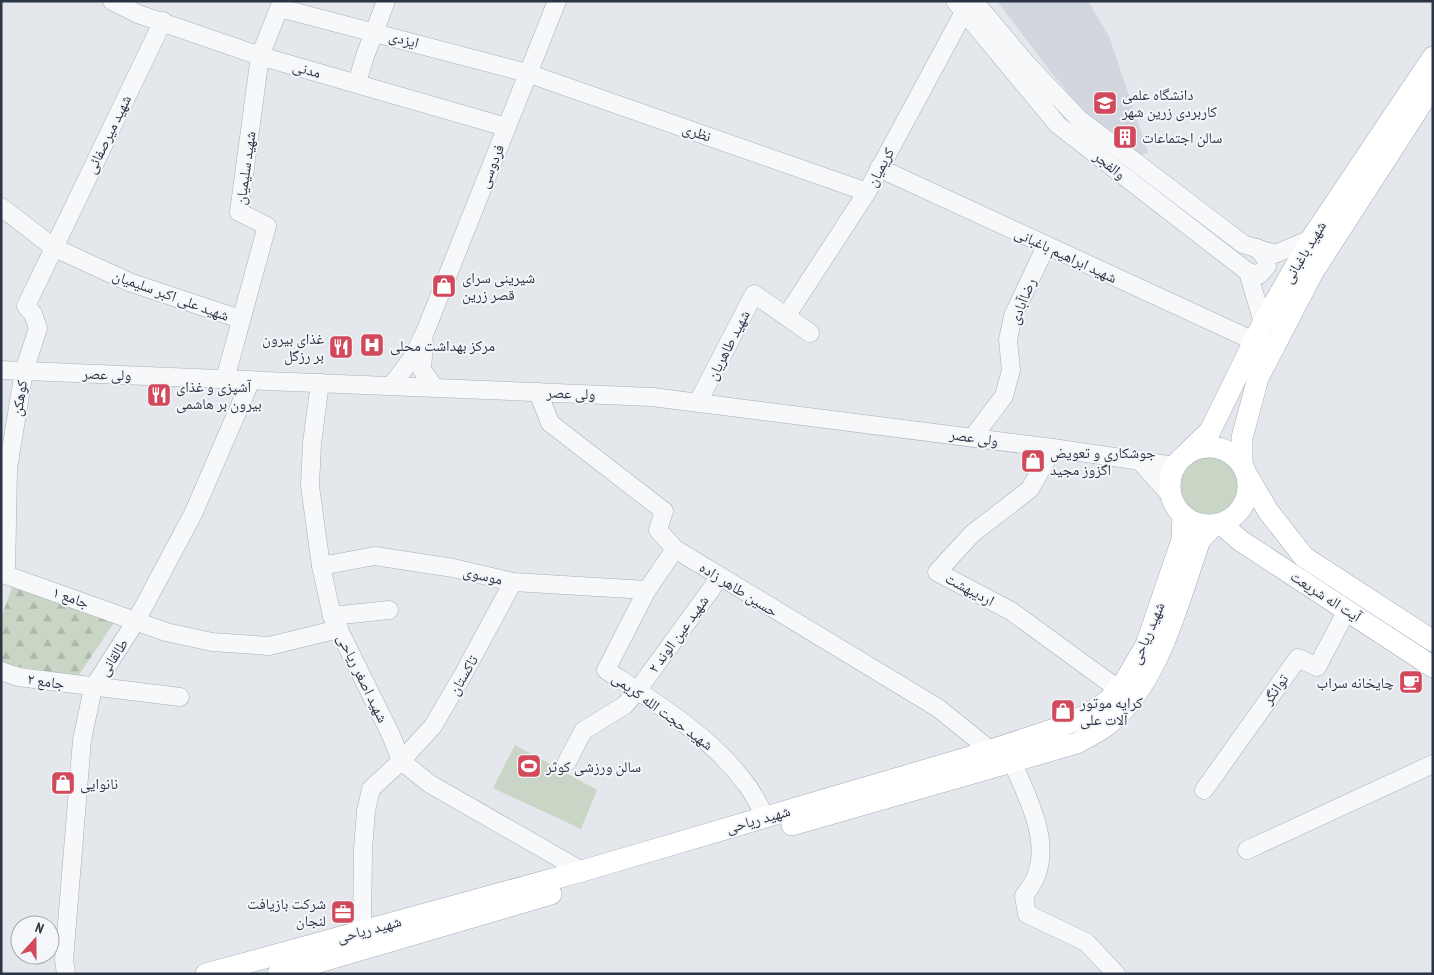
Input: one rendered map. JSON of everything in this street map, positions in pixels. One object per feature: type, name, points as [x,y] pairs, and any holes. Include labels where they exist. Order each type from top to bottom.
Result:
[{"type":"main road","name":"شهید باغبانی","points":[[1182,459],[1210,431],[1258,332],[1311,239],[1433,57]]},
{"type":"main road","name":"شهید باغبانی","points":[[1245,470],[1242,438],[1258,378],[1314,272],[1433,86]]},
{"type":"main road","points":[[1212,446],[1224,449],[1234,455],[1245,470],[1249,487],[1247,499],[1236,514],[1217,524],[1198,523],[1183,515],[1171,496],[1170,484],[1182,459],[1199,448],[1212,446]]},
{"type":"main road","name":"آیت اله شریعت","points":[[1245,470],[1268,511],[1304,556],[1433,641]]},
{"type":"main road","name":"شهید ریاحی","points":[[206,974],[582,871],[766,817],[990,750],[1058,728],[1089,714],[1108,701],[1125,682],[1146,645],[1182,540],[1183,515]]},
{"type":"main road","name":"آیت اله شریعت","points":[[1217,524],[1433,667]]},
{"type":"main road","name":"شهید ریاحی","points":[[278,974],[1077,743],[1110,723],[1129,702],[1155,666],[1200,540],[1217,524]]},
{"type":"street","name":"مدنی","points":[[112,1],[138,14],[163,21],[260,56],[506,127]]},
{"type":"street","points":[[357,83],[386,1]]},
{"type":"street","name":"فردوسی","points":[[390,386],[413,358],[425,332],[557,1]]},
{"type":"street","points":[[260,56],[281,5]]},
{"type":"street","name":"ایزدی","points":[[281,5],[527,73]]},
{"type":"street","name":"کریمیان","points":[[786,316],[867,192],[964,5]]},
{"type":"street","name":"والفجر","points":[[964,5],[1025,62],[1079,118],[1244,244],[1275,254],[1311,239]]},
{"type":"street","name":"والفجر","points":[[964,5],[1058,125],[1248,272]]},
{"type":"street","name":"شهید میرصفائی","points":[[24,371],[38,328],[33,314],[26,306],[163,21]]},
{"type":"street","name":"شهید سلیمیان","points":[[224,379],[266,226],[239,212],[260,56]]},
{"type":"street","name":"نظری","points":[[527,73],[867,192]]},
{"type":"street","name":"شهید ابراهیم باغبانی","points":[[879,168],[1046,246],[1258,332]]},
{"type":"street","name":"شهید علی اکبر سلیمیان","points":[[1,207],[53,247],[129,282],[240,319]]},
{"type":"street","name":"رضاآبادی","points":[[973,437],[1004,396],[1011,370],[1008,340],[1013,316],[1046,246]]},
{"type":"street","points":[[1257,248],[1266,259],[1267,266],[1259,275],[1248,272],[1258,332]]},
{"type":"street","name":"شهید طاهریان","points":[[698,402],[754,294],[810,333]]},
{"type":"street","name":"فردوسی","points":[[425,332],[422,370],[434,388]]},
{"type":"street","name":"ولی عصر","points":[[1,370],[652,396],[1138,459],[1182,459]]},
{"type":"street","name":"کوهکن","points":[[6,576],[8,468],[24,371]]},
{"type":"street","name":"طالقانی","points":[[62,969],[82,740],[93,688],[136,621],[193,514],[251,380]]},
{"type":"street","name":"شهید اصغر ریاحی","points":[[320,383],[312,443],[310,486],[321,566],[335,623],[391,735],[401,761]]},
{"type":"street","name":"حسین طاهر زاده","points":[[538,392],[550,423],[664,511],[658,530],[675,549],[938,708],[990,750]]},
{"type":"street","name":"اردیبهشت","points":[[1053,448],[1030,489],[972,534],[937,572],[1011,611],[1118,690]]},
{"type":"street","points":[[1138,459],[1171,496]]},
{"type":"street","name":"شهید حجت الله کریمی","points":[[675,549],[647,590],[606,670],[718,752],[747,784],[766,817]]},
{"type":"street","name":"موسوی","points":[[321,566],[375,556],[453,568],[513,582],[647,590]]},
{"type":"street","name":"جامع ۱","points":[[6,576],[166,632],[212,642],[242,646],[268,646],[335,623],[390,610]]},
{"type":"street","name":"شهید عین الوند ۲","points":[[567,762],[583,731],[625,705],[637,691],[720,577]]},
{"type":"street","name":"تاکستان","points":[[362,931],[363,849],[366,811],[371,789],[401,761],[433,726],[513,582]]},
{"type":"street","name":"توانگر","points":[[1204,790],[1298,658],[1316,667],[1347,610]]},
{"type":"street","name":"جامع ۲","points":[[1,671],[18,677],[93,688],[180,696]]},
{"type":"street","points":[[401,761],[430,784],[582,871]]},
{"type":"street","points":[[1012,761],[1041,844],[1036,876],[1024,896],[1027,914],[1086,942],[1116,974]]},
{"type":"street","points":[[1247,850],[1433,764]]},
{"type":"shaded area","name":"دانشگاه علمی کاربردی زرین شهر","points":[[997,1],[1088,1],[1109,36],[1148,153],[1134,156],[1101,131],[1054,76]]},
{"type":"green space","points":[[1210,453],[1222,455],[1233,462],[1240,473],[1242,485],[1240,497],[1233,508],[1222,515],[1210,517],[1198,515],[1187,508],[1180,497],[1178,485],[1180,473],[1187,462],[1198,455]]},
{"type":"green space","points":[[14,581],[63,587],[124,608],[78,676],[1,664],[1,619]]},
{"type":"green space","name":"سالن ورزشی کوثر","points":[[515,745],[597,790],[581,829],[493,788]]},
{"type":"place","name":"دانشگاه علمی کاربردی زرین شهر","points":[[1105,103]]},
{"type":"place","name":"سالن اجتماعات","points":[[1125,137]]},
{"type":"place","name":"شیرینی سرای قصر زرین","points":[[444,286]]},
{"type":"place","name":"مرکز بهداشت محلی","points":[[372,345]]},
{"type":"place","name":"غذای بیرون بر رزگل","points":[[341,347]]},
{"type":"place","name":"آشپزی و غذای بیرون بر هاشمی","points":[[159,395]]},
{"type":"place","name":"جوشکاری و تعویض اگزوز مجید","points":[[1033,461]]},
{"type":"place","name":"چایخانه سراب","points":[[1411,682]]},
{"type":"place","name":"کرایه موتور آلات علی","points":[[1063,711]]},
{"type":"place","name":"سالن ورزشی کوثر","points":[[529,766]]},
{"type":"place","name":"نانوایی","points":[[63,783]]},
{"type":"place","name":"شرکت بازیافت لنجان","points":[[343,912]]}]
